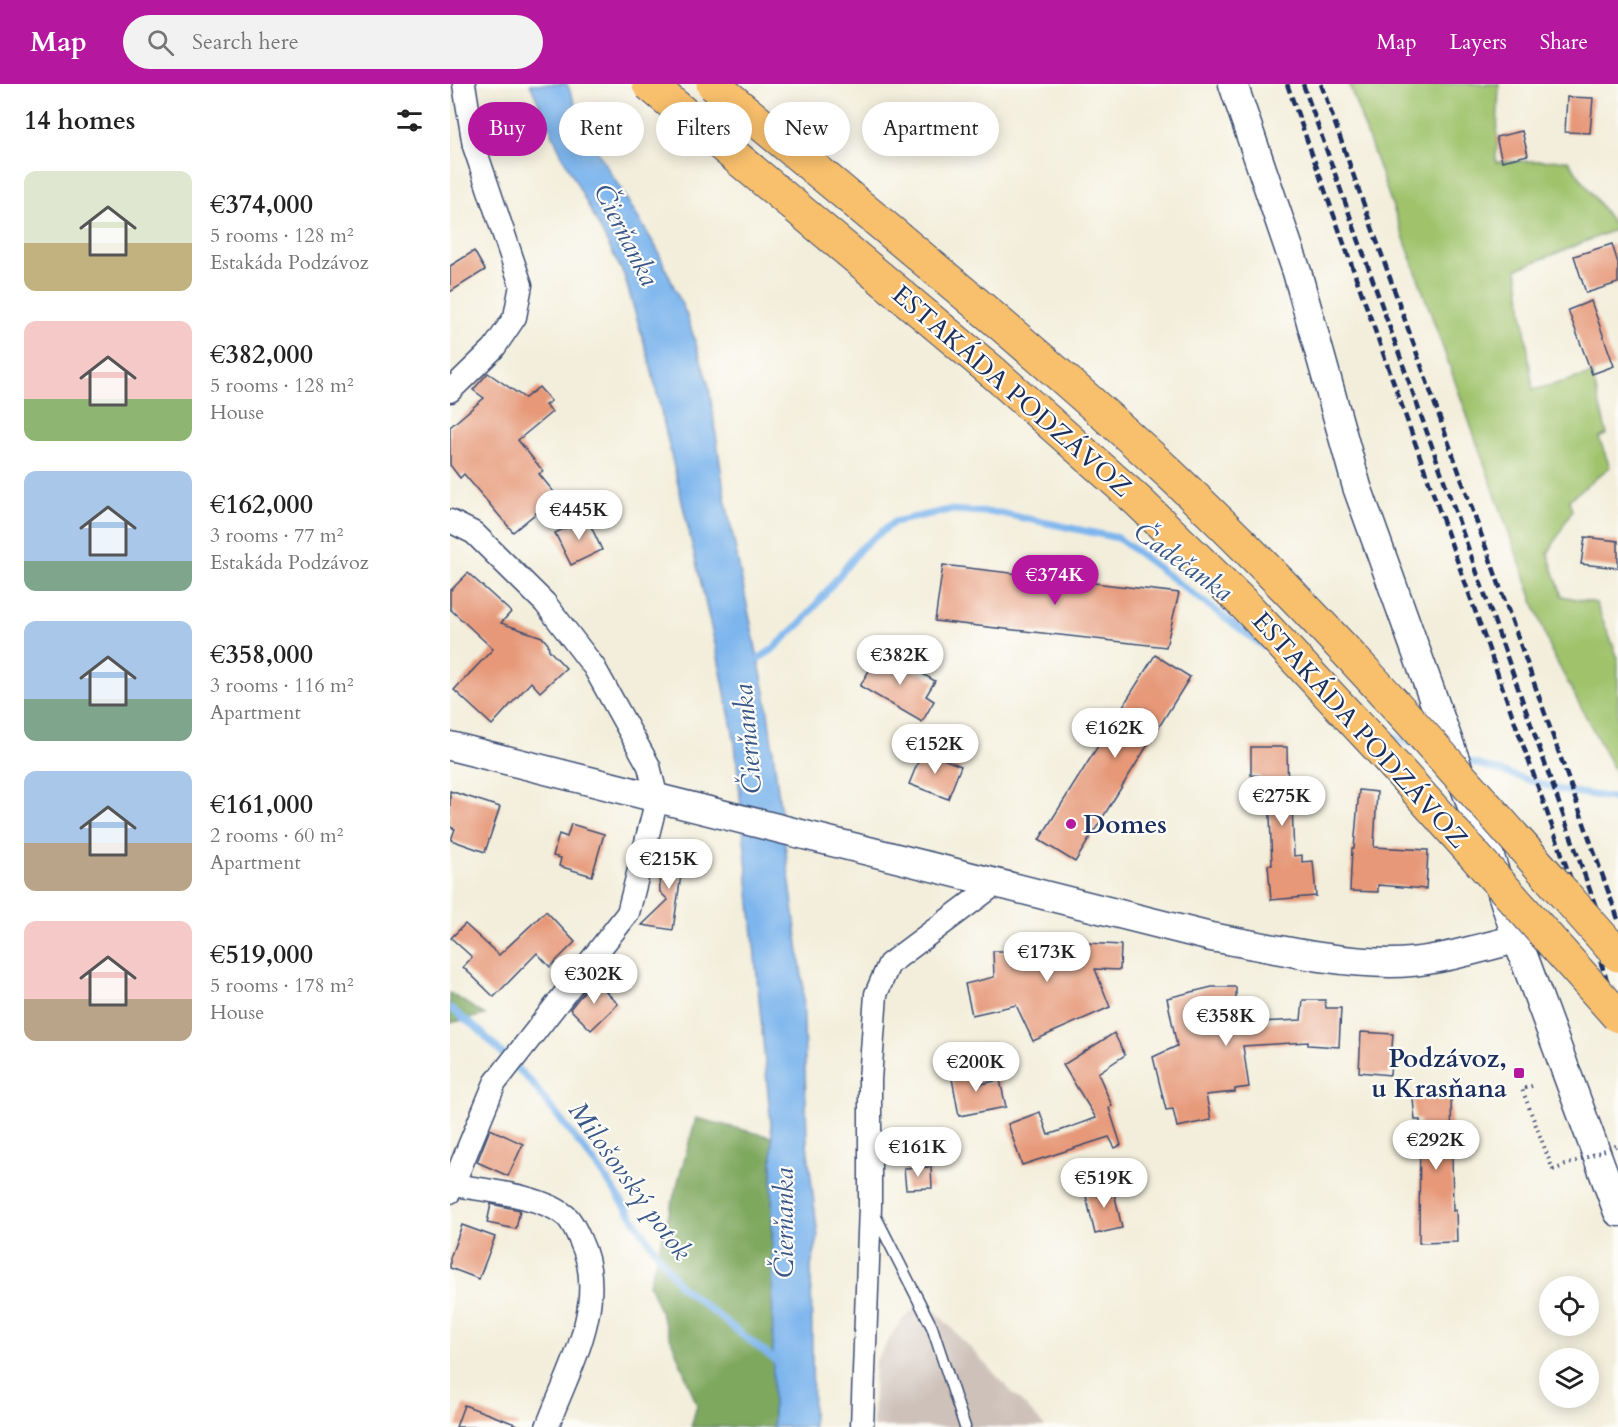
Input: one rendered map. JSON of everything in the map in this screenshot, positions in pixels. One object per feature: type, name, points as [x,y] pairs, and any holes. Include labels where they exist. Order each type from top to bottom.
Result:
[{"type":"highway","name":"ESTAKÁDA PODZÁVOZ","points":[[649,84],[994,373],[1180,542],[1248,608],[1375,744],[1618,1016]]},
{"type":"highway","name":"ESTAKÁDA PODZÁVOZ","points":[[713,84],[909,247],[1169,474],[1310,614],[1407,718],[1618,956]]},
{"type":"street","points":[[450,391],[494,348],[515,318],[520,285],[474,146],[464,84]]},
{"type":"street","points":[[1233,84],[1297,272],[1357,487],[1517,939],[1618,1212]]},
{"type":"street","points":[[450,521],[474,533],[544,603],[594,667],[648,766],[657,799],[628,913],[495,1083],[452,1189],[507,1195],[554,1210],[567,1218],[585,1250],[590,1269],[590,1304],[574,1358],[547,1427]]},
{"type":"street","points":[[450,746],[1211,937],[1346,959],[1390,963],[1440,958],[1517,939]]},
{"type":"street","points":[[862,1427],[870,1206],[870,1080],[876,994],[889,964],[997,883]]},
{"type":"lane","points":[[870,1206],[932,1327],[965,1427]]},
{"type":"path","points":[[1532,1086],[1522,1089],[1553,1170],[1618,1145]]},
{"type":"shaded area","points":[[925,1300],[1045,1427],[873,1427],[875,1362],[899,1323]]},
{"type":"green space","points":[[1349,84],[1499,84],[1496,162],[1568,160],[1617,229],[1517,269],[1533,390],[1592,374],[1607,434],[1599,438],[1610,467],[1569,500],[1572,510],[1548,554],[1562,596],[1596,603],[1618,658],[1618,777],[1551,651]]},
{"type":"green space","points":[[450,993],[485,1015],[450,1023]]},
{"type":"green space","points":[[696,1118],[772,1137],[773,1427],[691,1427],[697,1405],[649,1284]]},
{"type":"water","points":[[530,84],[567,84],[575,102],[559,102],[559,149],[547,122],[547,102],[538,102]]},
{"type":"water","name":"Čierňanka","points":[[563,156],[600,156],[656,247],[687,316],[709,386],[725,498],[766,697],[803,984],[807,1143],[818,1238],[811,1266],[813,1427],[773,1427],[772,1136],[735,743],[718,657],[649,359],[624,275]]},
{"type":"building","points":[[1567,97],[1593,98],[1590,133],[1565,132]]},
{"type":"building","points":[[1522,131],[1528,155],[1502,161],[1496,137]]},
{"type":"building","points":[[1612,244],[1618,263],[1618,283],[1586,293],[1574,256]]},
{"type":"building","points":[[474,251],[485,270],[450,292],[450,266]]},
{"type":"building","points":[[1591,301],[1614,366],[1592,374],[1568,310]]},
{"type":"building","points":[[488,373],[525,398],[539,387],[551,401],[545,405],[552,412],[518,440],[543,471],[539,474],[557,496],[513,532],[464,474],[460,478],[450,465],[450,427],[484,398],[473,390]]},
{"type":"building","points":[[587,518],[602,550],[571,565],[555,533]]},
{"type":"building","points":[[1585,537],[1618,541],[1618,568],[1581,564]]},
{"type":"building","points":[[943,565],[1179,593],[1166,647],[935,621]]},
{"type":"building","points":[[468,573],[511,612],[501,623],[542,637],[548,644],[549,650],[566,668],[540,692],[531,682],[492,725],[454,690],[493,649],[450,609],[450,591]]},
{"type":"building","points":[[881,650],[935,681],[926,696],[934,701],[922,722],[860,686]]},
{"type":"building","points":[[1155,655],[1190,677],[1075,862],[1039,840]]},
{"type":"building","points":[[1251,747],[1287,747],[1288,804],[1292,804],[1294,856],[1302,855],[1302,862],[1313,861],[1316,896],[1271,900],[1268,865],[1272,865],[1269,793],[1261,793],[1260,776],[1251,775]]},
{"type":"building","points":[[925,752],[961,766],[948,799],[909,784],[920,757],[923,757]]},
{"type":"building","points":[[1359,790],[1377,792],[1374,847],[1428,850],[1426,889],[1378,885],[1378,892],[1350,891],[1352,848],[1354,848]]},
{"type":"building","points":[[450,791],[500,807],[485,852],[451,840],[455,829],[450,827]]},
{"type":"building","points":[[571,824],[604,834],[592,876],[559,866],[561,858],[553,856],[559,834],[567,837]]},
{"type":"building","points":[[686,854],[687,875],[681,875],[673,930],[642,925],[668,900],[660,892],[658,855]]},
{"type":"building","points":[[546,911],[575,942],[550,967],[537,953],[494,997],[463,967],[472,957],[451,938],[465,924],[499,955]]},
{"type":"building","points":[[1034,936],[1068,936],[1068,942],[1121,945],[1120,970],[1095,969],[1110,1007],[1033,1041],[1016,1005],[972,1015],[965,984],[994,977],[993,951],[1019,951],[1018,942],[1034,941]]},
{"type":"building","points":[[594,979],[618,1004],[591,1030],[570,1009]]},
{"type":"building","points":[[1212,987],[1236,987],[1236,1023],[1301,1020],[1303,1000],[1325,1000],[1326,1008],[1341,1008],[1339,1047],[1308,1045],[1308,1042],[1243,1046],[1249,1087],[1235,1089],[1235,1092],[1206,1095],[1211,1120],[1177,1127],[1173,1109],[1166,1110],[1153,1057],[1177,1046],[1167,998]]},
{"type":"building","points":[[1361,1032],[1393,1034],[1390,1075],[1359,1072]]},
{"type":"building","points":[[1114,1033],[1125,1055],[1098,1073],[1112,1106],[1109,1108],[1121,1145],[1115,1148],[1109,1137],[1022,1165],[1008,1124],[1040,1112],[1048,1135],[1096,1118],[1063,1065]]},
{"type":"building","points":[[978,1068],[981,1084],[1000,1080],[1006,1107],[959,1116],[951,1073]]},
{"type":"building","points":[[1451,1096],[1453,1211],[1456,1210],[1457,1242],[1419,1243],[1420,1120],[1415,1120],[1413,1099]]},
{"type":"building","points":[[490,1129],[523,1144],[508,1176],[477,1162]]},
{"type":"building","points":[[931,1167],[932,1188],[906,1189],[904,1168]]},
{"type":"building","points":[[1112,1183],[1122,1228],[1095,1234],[1086,1196],[1094,1194],[1093,1188]]},
{"type":"building","points":[[491,1204],[520,1210],[516,1229],[487,1223]]},
{"type":"building","points":[[462,1225],[495,1237],[479,1279],[450,1268],[450,1258]]},
{"type":"building","points":[[464,1405],[518,1425],[518,1427],[456,1427]]},
{"type":"waterway","name":"Čadečanka","points":[[750,664],[772,650],[804,620],[861,548],[894,522],[949,510],[1000,513],[1118,538],[1263,646]]},
{"type":"waterway","name":"Čadečanka","points":[[1378,726],[1399,740],[1416,745]]},
{"type":"waterway","name":"Čadečanka","points":[[1464,760],[1561,790],[1618,799]]},
{"type":"waterway","name":"Milošovský potok","points":[[450,1008],[479,1030],[531,1082],[600,1170],[680,1286],[780,1364]]},
{"type":"railway","points":[[1287,84],[1618,1011]]},
{"type":"railway","points":[[1303,84],[1618,969]]},
{"type":"railway","points":[[1321,84],[1618,919]]},
{"type":"place","name":"Domes","points":[[1071,824]]},
{"type":"place","name":"Podzávoz, u Krasňana","points":[[1519,1073]]}]
